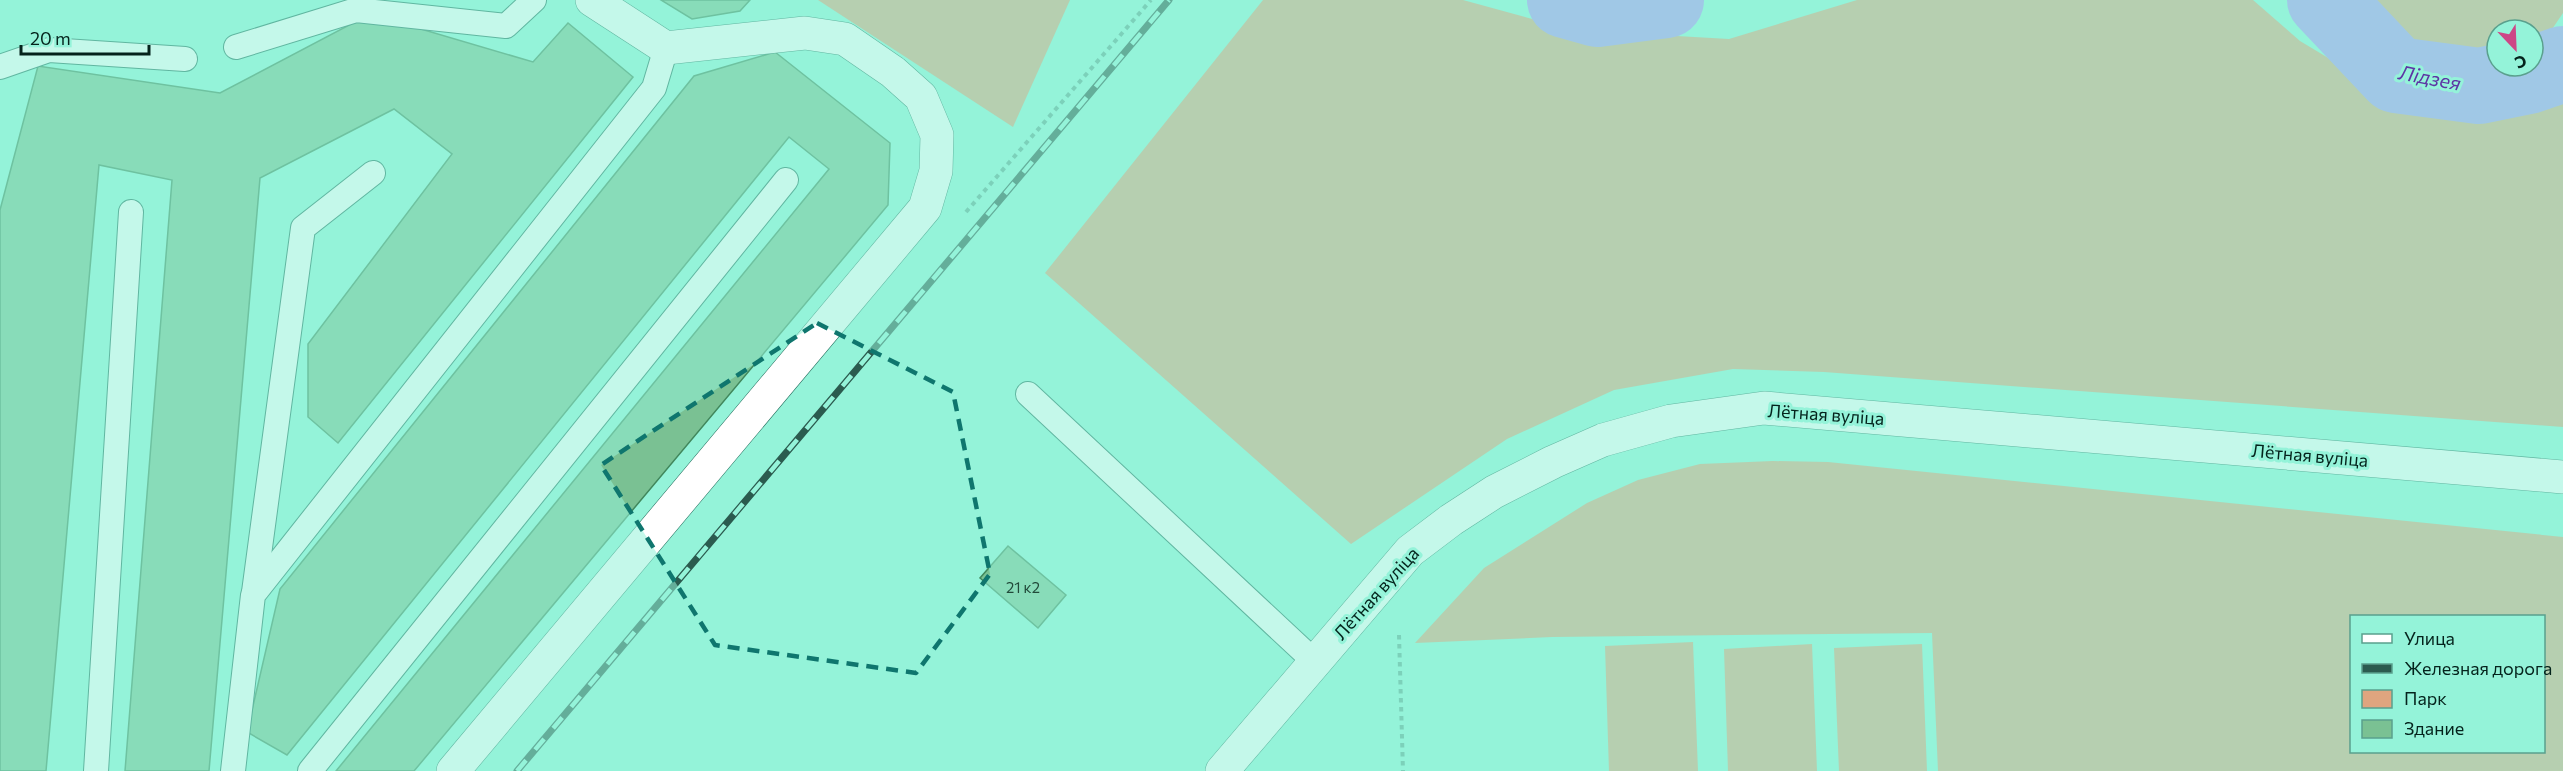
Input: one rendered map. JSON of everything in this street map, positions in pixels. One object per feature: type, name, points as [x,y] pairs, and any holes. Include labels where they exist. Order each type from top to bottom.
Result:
[{"type":"street","points":[[453,771],[925,207],[936,171],[938,135],[921,97],[893,72],[845,39],[795,34],[666,48],[592,0]]},
{"type":"street","name":"Лётная вуліца","points":[[1222,771],[1410,551],[1450,520],[1494,492],[1553,462],[1603,440],[1671,421],[1764,408],[2563,477]]},
{"type":"lane","points":[[236,46],[356,10],[506,26],[534,0]]},
{"type":"lane","points":[[254,595],[654,88],[666,48]]},
{"type":"lane","points":[[0,68],[49,50],[185,59]]},
{"type":"lane","points":[[233,771],[303,228],[374,173]]},
{"type":"lane","points":[[310,771],[786,180]]},
{"type":"lane","points":[[96,771],[131,212]]},
{"type":"lane","points":[[1029,394],[1315,662]]},
{"type":"path","points":[[964,214],[1151,0]]},
{"type":"path","points":[[1399,635],[1403,771]]},
{"type":"highlighted area","points":[[817,323],[953,392],[990,574],[916,673],[715,645],[601,465]]},
{"type":"green space","points":[[818,0],[1070,0],[1013,127]]},
{"type":"green space","points":[[1263,0],[1463,0],[1572,30],[1729,39],[1857,0],[2253,0],[2300,41],[2385,92],[2451,114],[2559,98],[2563,95],[2563,427],[1824,372],[1733,369],[1614,390],[1507,439],[1351,544],[1045,273]]},
{"type":"green space","points":[[2340,0],[2563,0],[2563,13],[2545,40],[2545,18],[2485,18],[2485,58],[2452,62],[2412,48]]},
{"type":"green space","points":[[1773,461],[1828,462],[2563,537],[2563,771],[1938,771],[1932,633],[1552,637],[1415,643],[1484,568],[1587,503],[1638,480],[1700,464]]},
{"type":"green space","points":[[1693,642],[1698,771],[1609,771],[1605,646]]},
{"type":"green space","points":[[1812,644],[1817,771],[1728,771],[1724,649]]},
{"type":"green space","points":[[1922,644],[1927,771],[1839,771],[1834,648]]},
{"type":"building","points":[[661,0],[750,0],[740,11],[692,19]]},
{"type":"building","points":[[370,14],[533,62],[568,23],[633,77],[338,443],[308,417],[308,344],[452,154],[394,109],[260,178],[209,771],[125,771],[172,180],[99,165],[46,771],[0,771],[0,210],[38,66],[220,93]]},
{"type":"building","points":[[775,52],[890,143],[888,205],[414,771],[336,771],[829,169],[789,137],[287,755],[247,732],[280,589],[694,76]]},
{"type":"building","points":[[1008,546],[1066,595],[1038,628],[980,578]]},
{"type":"waterway","name":"Лідзея","points":[[1565,0],[1597,9],[1666,0]]},
{"type":"waterway","name":"Лідзея","points":[[2325,0],[2396,75],[2479,86],[2528,76],[2563,64]]},
{"type":"railway","points":[[517,771],[1169,0]]}]
